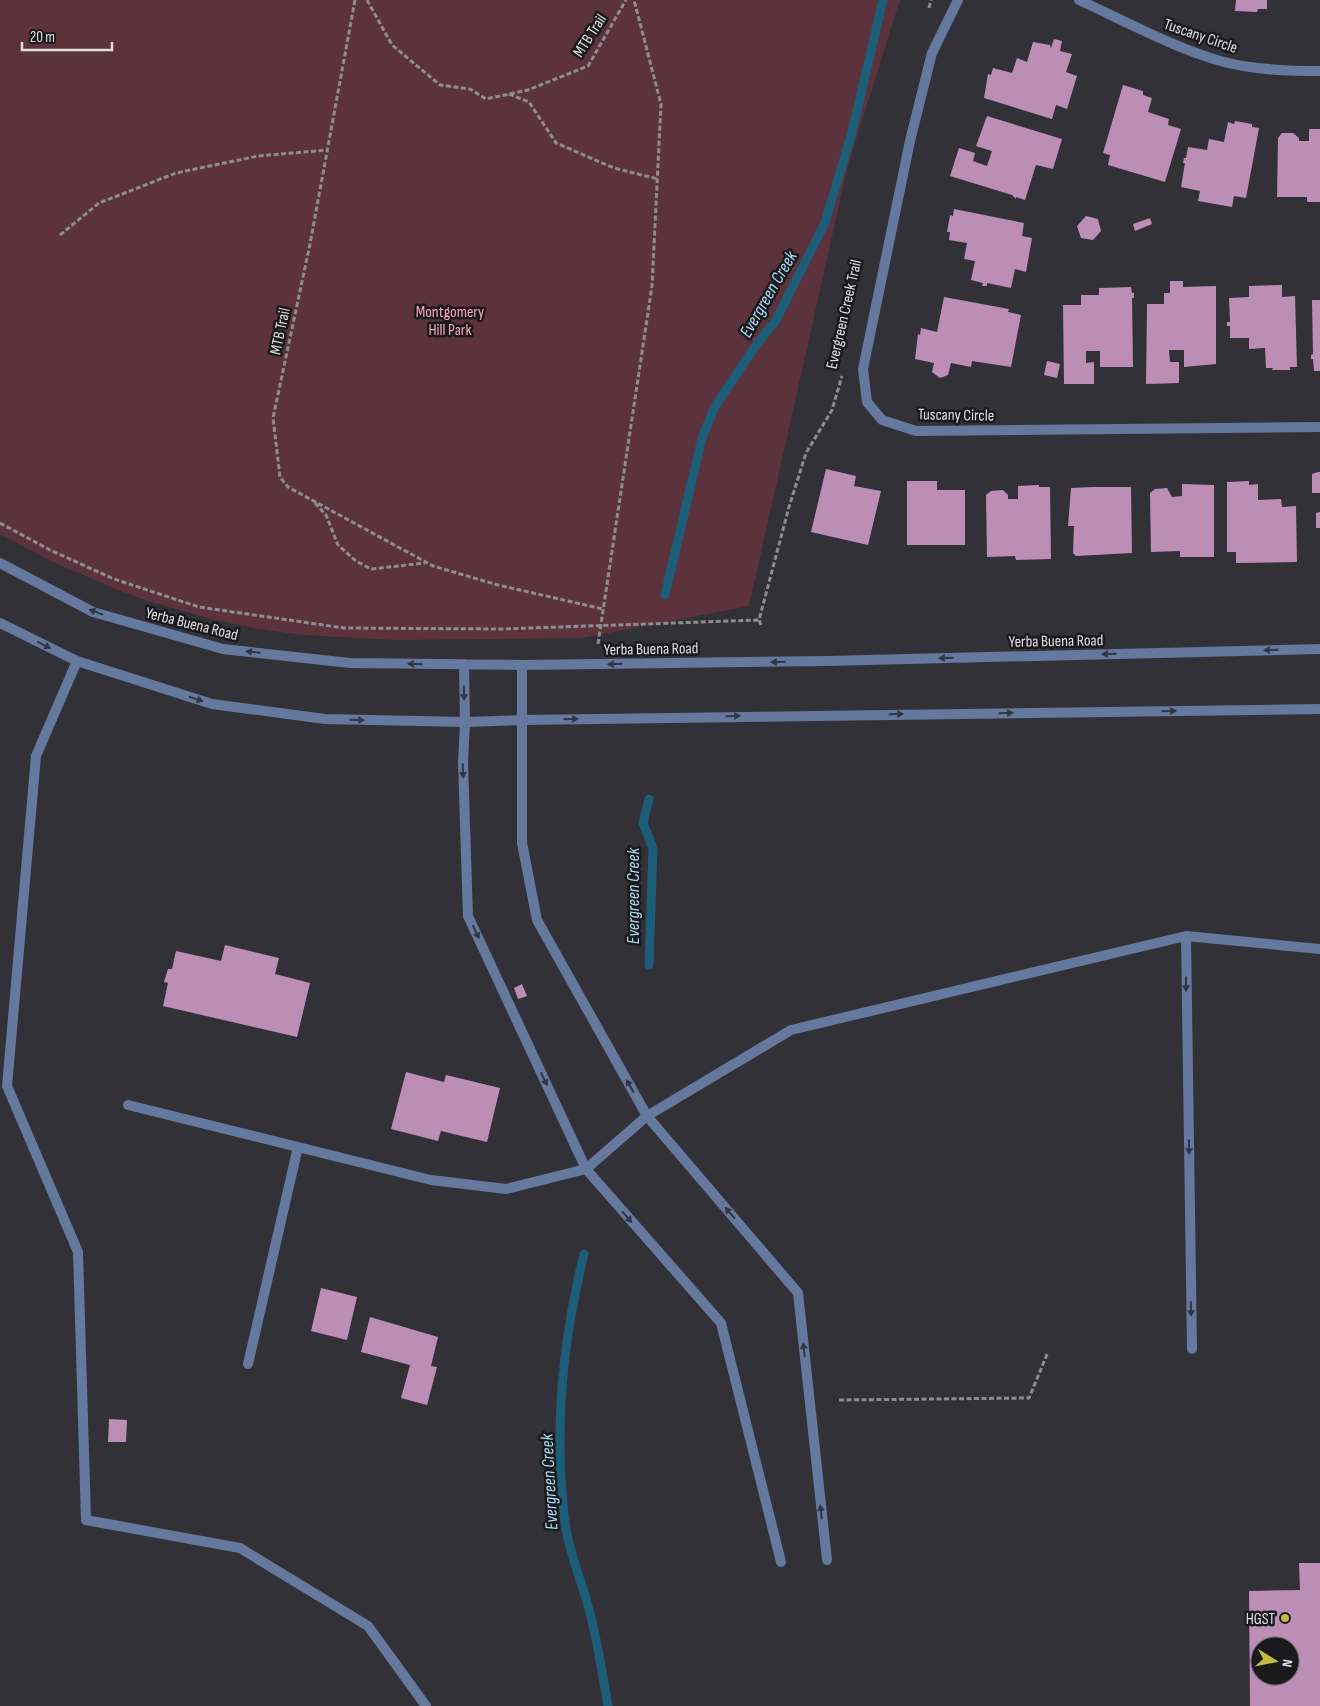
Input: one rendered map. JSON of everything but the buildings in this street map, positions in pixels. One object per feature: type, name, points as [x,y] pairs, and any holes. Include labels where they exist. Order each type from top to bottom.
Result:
[{"type":"street","name":"Tuscany Circle","points":[[958,0],[932,53],[910,141],[863,369],[867,402],[882,420],[916,431],[1320,427]]},
{"type":"street","name":"Tuscany Circle","points":[[1079,0],[1179,46],[1225,62],[1285,71],[1320,71]]},
{"type":"street","name":"Yerba Buena Road","points":[[0,563],[94,612],[223,649],[350,663],[522,665],[827,661],[1320,649]]},
{"type":"street","points":[[0,622],[77,661],[212,704],[325,719],[465,722],[1320,709]]},
{"type":"street","points":[[77,661],[36,756],[7,1086],[78,1252],[86,1520],[240,1548],[368,1626],[426,1706]]},
{"type":"street","points":[[464,664],[465,722],[462,763],[468,916],[586,1169],[721,1323],[781,1562]]},
{"type":"street","points":[[522,665],[522,843],[537,920],[647,1116],[798,1293],[826,1560]]},
{"type":"street","points":[[1186,936],[1192,1349]]},
{"type":"street","points":[[128,1105],[431,1180],[506,1188],[586,1169],[647,1116],[791,1030],[1186,936],[1320,949]]},
{"type":"street","points":[[248,1364],[298,1147]]},
{"type":"path","name":"MTB Trail","points":[[355,0],[273,418],[280,477],[288,487],[426,563],[498,585],[603,609]]},
{"type":"path","name":"MTB Trail","points":[[367,0],[392,44],[440,85],[470,88],[486,99],[528,90],[588,66],[626,0]]},
{"type":"path","points":[[595,664],[652,286],[661,104],[634,0]]},
{"type":"path","points":[[929,9],[931,0]]},
{"type":"path","points":[[508,94],[530,102],[556,143],[614,168],[658,180]]},
{"type":"path","points":[[60,235],[99,203],[176,173],[258,156],[327,150]]},
{"type":"path","name":"Evergreen Creek Trail","points":[[759,620],[789,507],[806,453],[832,410],[844,367]]},
{"type":"path","name":"MTB Trail","points":[[313,501],[326,515],[338,545],[356,561],[371,569],[426,563]]},
{"type":"path","points":[[0,523],[50,550],[114,579],[199,607],[266,618],[344,628],[503,629],[759,620],[761,625]]},
{"type":"path","points":[[839,1400],[1029,1398],[1048,1352]]},
{"type":"green space","name":"Montgomery Hill Park","points":[[0,0],[900,0],[848,165],[749,606],[582,638],[396,640],[304,635],[258,629],[212,619],[148,601],[49,560],[0,534]]},
{"type":"waterway","name":"Evergreen Creek","points":[[665,595],[702,438],[714,408],[754,348],[776,320],[825,223],[852,132],[883,0]]},
{"type":"waterway","name":"Evergreen Creek","points":[[649,799],[643,823],[653,848],[649,965]]},
{"type":"waterway","name":"Evergreen Creek","points":[[584,1254],[576,1288],[565,1356],[560,1425],[560,1460],[566,1529],[591,1617],[608,1706]]},
{"type":"place","name":"HGST","points":[[1285,1618]]}]
